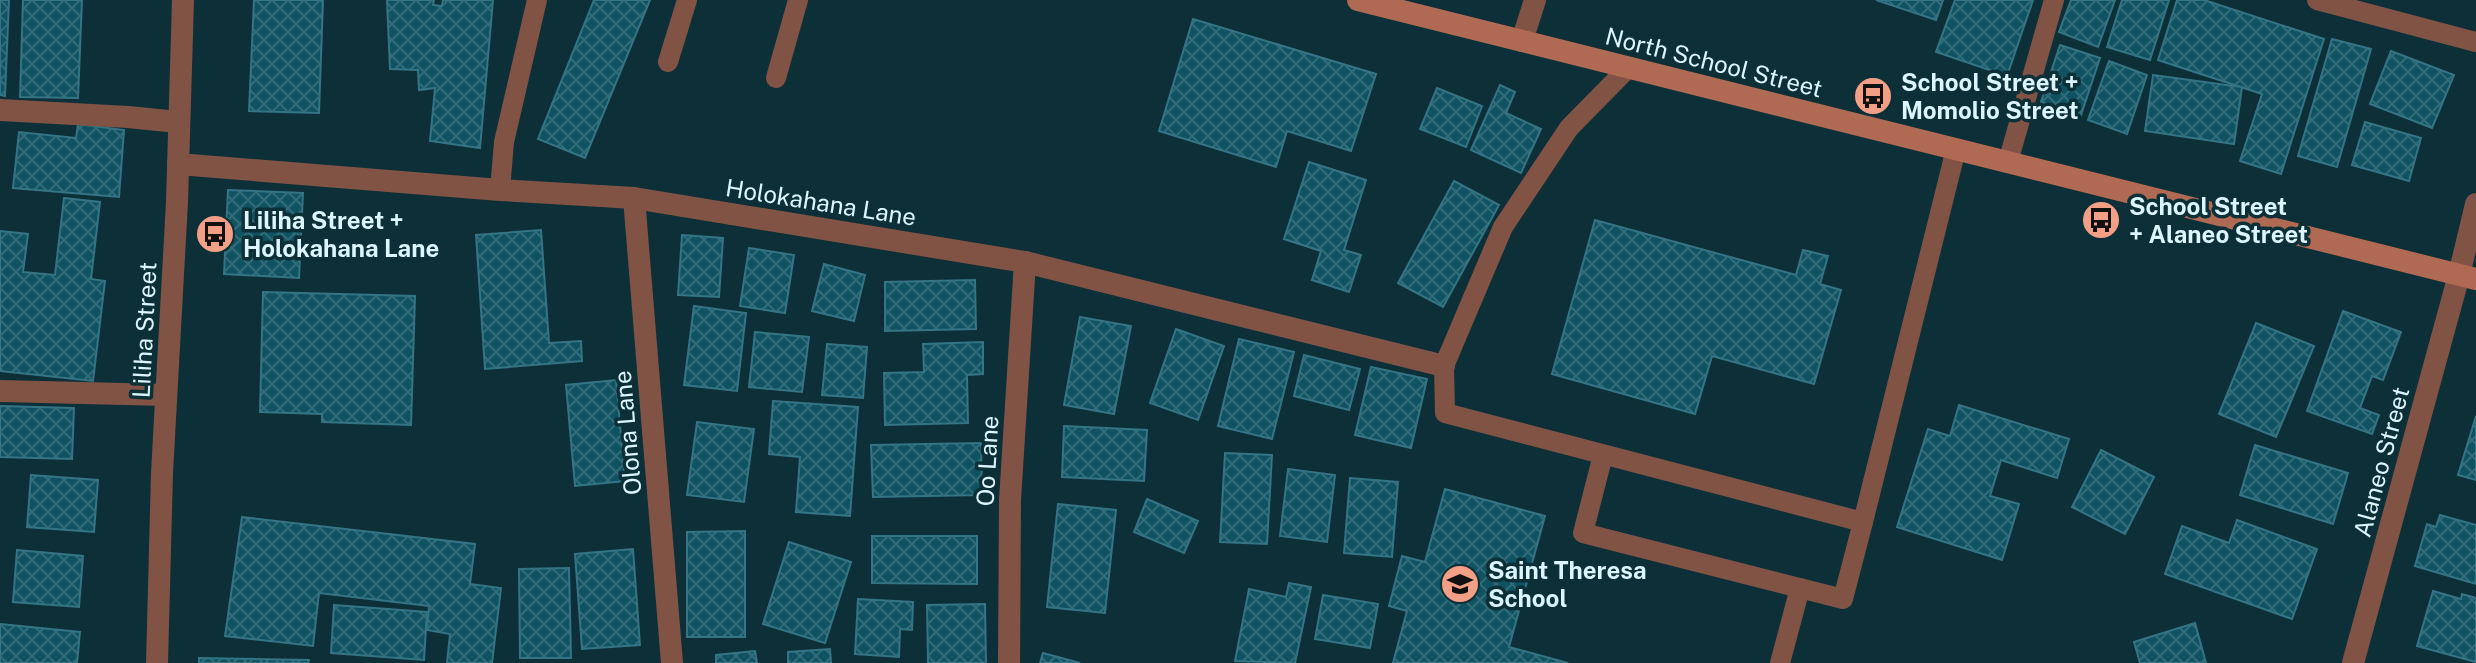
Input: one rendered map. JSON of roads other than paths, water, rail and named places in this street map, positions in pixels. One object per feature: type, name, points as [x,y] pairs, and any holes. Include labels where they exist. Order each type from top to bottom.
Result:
[{"type":"main road","name":"North School Street","points":[[1358,0],[2468,277]]},
{"type":"street","name":"Liliha Street","points":[[157,663],[183,0]]},
{"type":"street","points":[[1522,41],[1535,0]]},
{"type":"street","points":[[0,110],[178,122]]},
{"type":"street","name":"Holokahana Lane","points":[[178,164],[634,198],[1025,262],[1444,366]]},
{"type":"street","name":"Olona Lane","points":[[634,198],[672,663]]},
{"type":"street","name":"Alaneo Street","points":[[2353,663],[2468,277],[2476,204]]},
{"type":"street","name":"Oo Lane","points":[[1009,663],[1010,500],[1025,262]]},
{"type":"street","points":[[0,391],[166,395]]},
{"type":"lane","points":[[500,190],[504,142],[537,0]]},
{"type":"lane","points":[[668,62],[687,0]]},
{"type":"lane","points":[[776,78],[798,0]]},
{"type":"lane","points":[[2008,162],[2054,0]]},
{"type":"lane","points":[[2317,0],[2476,42]]},
{"type":"lane","points":[[1629,67],[1569,128],[1503,227],[1444,366],[1445,413],[1863,522]]},
{"type":"lane","points":[[1603,455],[1583,533],[1843,599],[1956,149]]},
{"type":"lane","points":[[1780,663],[1800,588]]},
{"type":"place","name":"School Street + Momolio Street","points":[[1873,96]]},
{"type":"place","name":"School Street + Alaneo Street","points":[[2101,220]]},
{"type":"place","name":"Liliha Street + Holokahana Lane","points":[[215,234]]},
{"type":"place","name":"Saint Theresa School","points":[[1460,584]]}]
